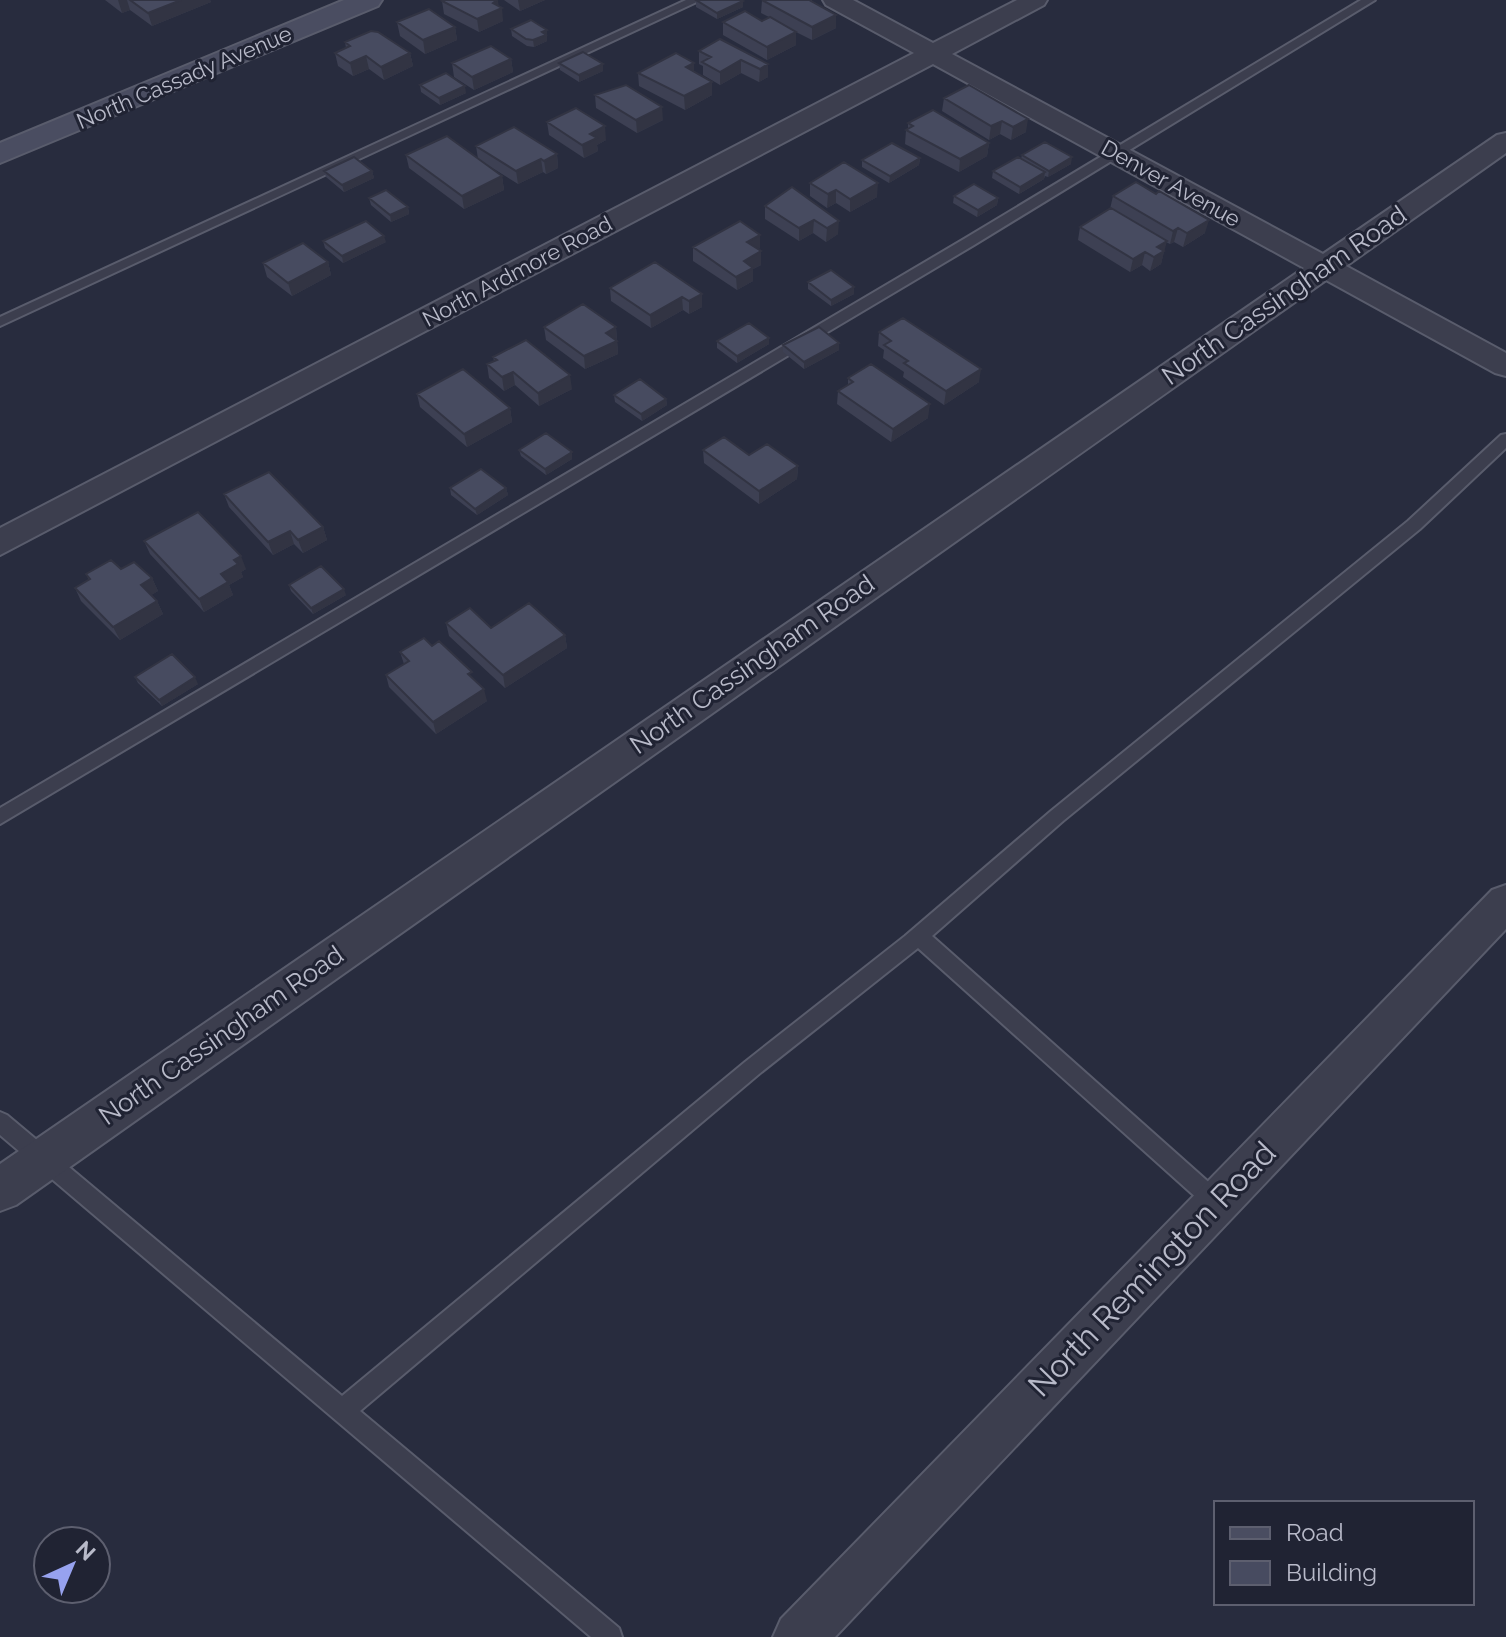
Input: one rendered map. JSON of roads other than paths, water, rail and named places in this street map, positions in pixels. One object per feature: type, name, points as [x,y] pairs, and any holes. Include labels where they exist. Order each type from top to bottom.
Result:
[{"type":"street","name":"North Cassady Avenue","points":[[0,154],[368,0]]},
{"type":"street","name":"Denver Avenue","points":[[835,0],[1506,366]]},
{"type":"street","name":"North Ardmore Road","points":[[0,543],[1035,0]]},
{"type":"street","name":"North Cassingham Road","points":[[0,1190],[1506,141]]},
{"type":"street","name":"North Remington Road","points":[[799,1637],[1506,902]]},
{"type":"lane","points":[[0,322],[695,0]]},
{"type":"lane","points":[[0,817],[969,242],[1369,0]]},
{"type":"lane","points":[[342,1411],[752,1068],[919,937],[1057,816],[1414,525],[1506,439]]},
{"type":"lane","points":[[919,937],[1216,1202]]},
{"type":"lane","points":[[0,1122],[610,1637]]}]
